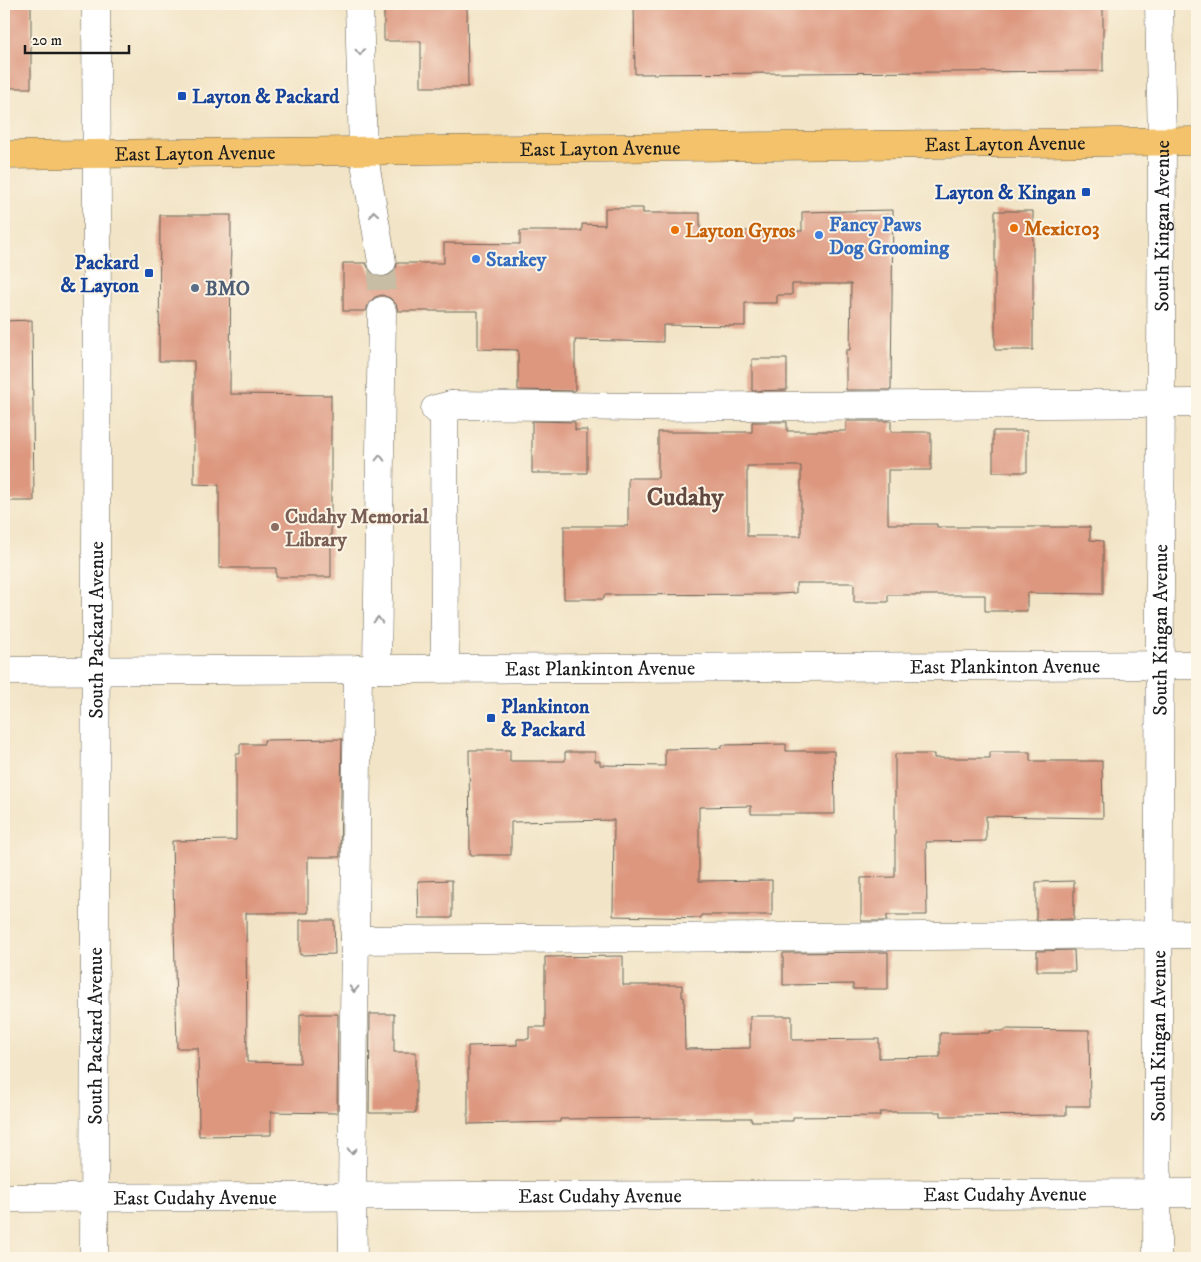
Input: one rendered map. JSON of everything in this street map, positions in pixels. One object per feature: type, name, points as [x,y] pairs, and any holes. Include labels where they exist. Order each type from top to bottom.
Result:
[{"type":"main road","name":"East Layton Avenue","points":[[4,155],[1197,141]]},
{"type":"street","name":"South Packard Avenue","points":[[94,1258],[96,4]]},
{"type":"street","points":[[359,4],[363,151],[382,262]]},
{"type":"street","name":"South Kingan Avenue","points":[[1157,1258],[1162,141],[1159,4]]},
{"type":"street","points":[[353,1258],[355,940],[382,311]]},
{"type":"street","points":[[445,668],[443,407],[1197,403]]},
{"type":"street","name":"East Plankinton Avenue","points":[[4,671],[1197,666]]},
{"type":"street","points":[[355,940],[1197,934]]},
{"type":"street","name":"East Cudahy Avenue","points":[[4,1198],[352,1195],[1197,1193]]},
{"type":"building","points":[[4,4],[31,4],[31,88],[4,88]]},
{"type":"building","points":[[384,4],[467,4],[468,87],[421,87],[421,41],[384,41]]},
{"type":"building","points":[[634,4],[1103,4],[1103,71],[635,74]]},
{"type":"building","points":[[605,208],[643,208],[643,213],[700,213],[700,231],[802,231],[802,212],[893,210],[891,390],[846,390],[846,350],[850,350],[851,284],[792,284],[792,295],[777,295],[777,303],[745,303],[745,326],[663,325],[663,342],[575,340],[575,391],[518,390],[518,350],[478,349],[478,311],[398,311],[396,304],[390,298],[382,295],[375,297],[369,303],[366,311],[343,311],[343,263],[366,263],[370,272],[377,277],[385,277],[392,274],[397,263],[444,263],[444,243],[520,244],[520,231],[582,231],[582,224],[605,225]]},
{"type":"building","points":[[995,211],[1033,211],[1033,350],[995,350]]},
{"type":"building","name":"Cudahy Memorial Library","points":[[160,215],[231,215],[230,394],[331,395],[331,577],[276,577],[276,568],[219,568],[219,485],[194,484],[194,361],[159,361]]},
{"type":"building","points":[[32,320],[34,501],[4,501],[4,321]]},
{"type":"building","points":[[752,359],[787,359],[787,390],[752,391]]},
{"type":"building","points":[[532,421],[575,422],[575,430],[587,430],[587,473],[532,473]]},
{"type":"building","points":[[846,421],[891,421],[891,432],[931,432],[931,470],[888,470],[888,524],[937,524],[937,527],[1090,527],[1090,540],[1103,541],[1103,594],[1027,593],[1027,611],[985,611],[985,595],[888,595],[888,602],[854,602],[854,583],[796,583],[796,593],[778,594],[604,595],[604,599],[564,599],[564,526],[628,526],[628,478],[658,478],[658,432],[752,432],[752,422],[787,422],[787,431],[846,431]],"holes":[[[747,466],[801,466],[801,536],[747,536]]]},
{"type":"building","points":[[993,431],[1027,431],[1027,472],[993,472]]},
{"type":"building","points":[[342,739],[340,857],[308,857],[308,913],[246,913],[247,1062],[300,1063],[300,1014],[338,1014],[337,1113],[271,1112],[271,1135],[199,1136],[198,1048],[177,1048],[172,841],[236,840],[236,754],[240,754],[240,744],[264,744],[264,740]]},
{"type":"building","points":[[786,744],[786,751],[834,751],[835,814],[751,814],[751,806],[699,807],[699,881],[772,880],[772,915],[701,915],[701,918],[613,916],[614,820],[511,822],[511,855],[470,855],[469,750],[510,750],[510,761],[565,761],[565,752],[595,752],[595,761],[600,761],[600,765],[665,766],[665,749],[722,748],[722,745]]},
{"type":"building","points":[[990,752],[1030,752],[1030,761],[1102,761],[1103,818],[986,816],[986,841],[926,842],[927,915],[887,915],[887,921],[861,921],[861,878],[895,877],[895,754],[934,754],[934,758],[990,758]]},
{"type":"building","points":[[452,880],[452,918],[419,918],[418,881]]},
{"type":"building","points":[[1074,881],[1074,919],[1036,920],[1036,882]]},
{"type":"building","points":[[300,920],[334,920],[335,954],[300,955]]},
{"type":"building","points":[[1074,950],[1075,971],[1037,971],[1037,951]]},
{"type":"building","points":[[888,952],[888,989],[853,989],[853,984],[783,985],[783,953]]},
{"type":"building","points":[[623,956],[623,985],[682,985],[685,1049],[750,1048],[750,1016],[792,1016],[792,1040],[879,1039],[879,1058],[940,1057],[940,1033],[989,1033],[989,1031],[1005,1031],[1005,1029],[1089,1030],[1090,1106],[1066,1106],[1066,1115],[941,1116],[941,1112],[880,1112],[880,1116],[793,1117],[793,1121],[751,1121],[751,1118],[668,1118],[560,1119],[560,1122],[468,1124],[468,1046],[517,1045],[517,1039],[529,1039],[529,1027],[545,1027],[545,957]]},
{"type":"building","points":[[370,1014],[394,1014],[394,1052],[416,1052],[416,1113],[369,1113]]},
{"type":"tunnel","points":[[382,262],[382,311]]},
{"type":"place","name":"Layton & Packard","points":[[182,96]]},
{"type":"place","name":"Layton & Kingan","points":[[1086,192]]},
{"type":"place","name":"Mexic103","points":[[1014,228]]},
{"type":"place","name":"Layton Gyros","points":[[675,230]]},
{"type":"place","name":"Fancy Paws Dog Grooming","points":[[819,235]]},
{"type":"place","name":"Starkey","points":[[476,259]]},
{"type":"place","name":"Packard & Layton","points":[[149,273]]},
{"type":"place","name":"BMO","points":[[195,288]]},
{"type":"place","name":"Cudahy Memorial Library","points":[[275,527]]},
{"type":"place","name":"Plankinton & Packard","points":[[491,718]]},
{"type":"district","name":"Cudahy","points":[[685,496]]}]
